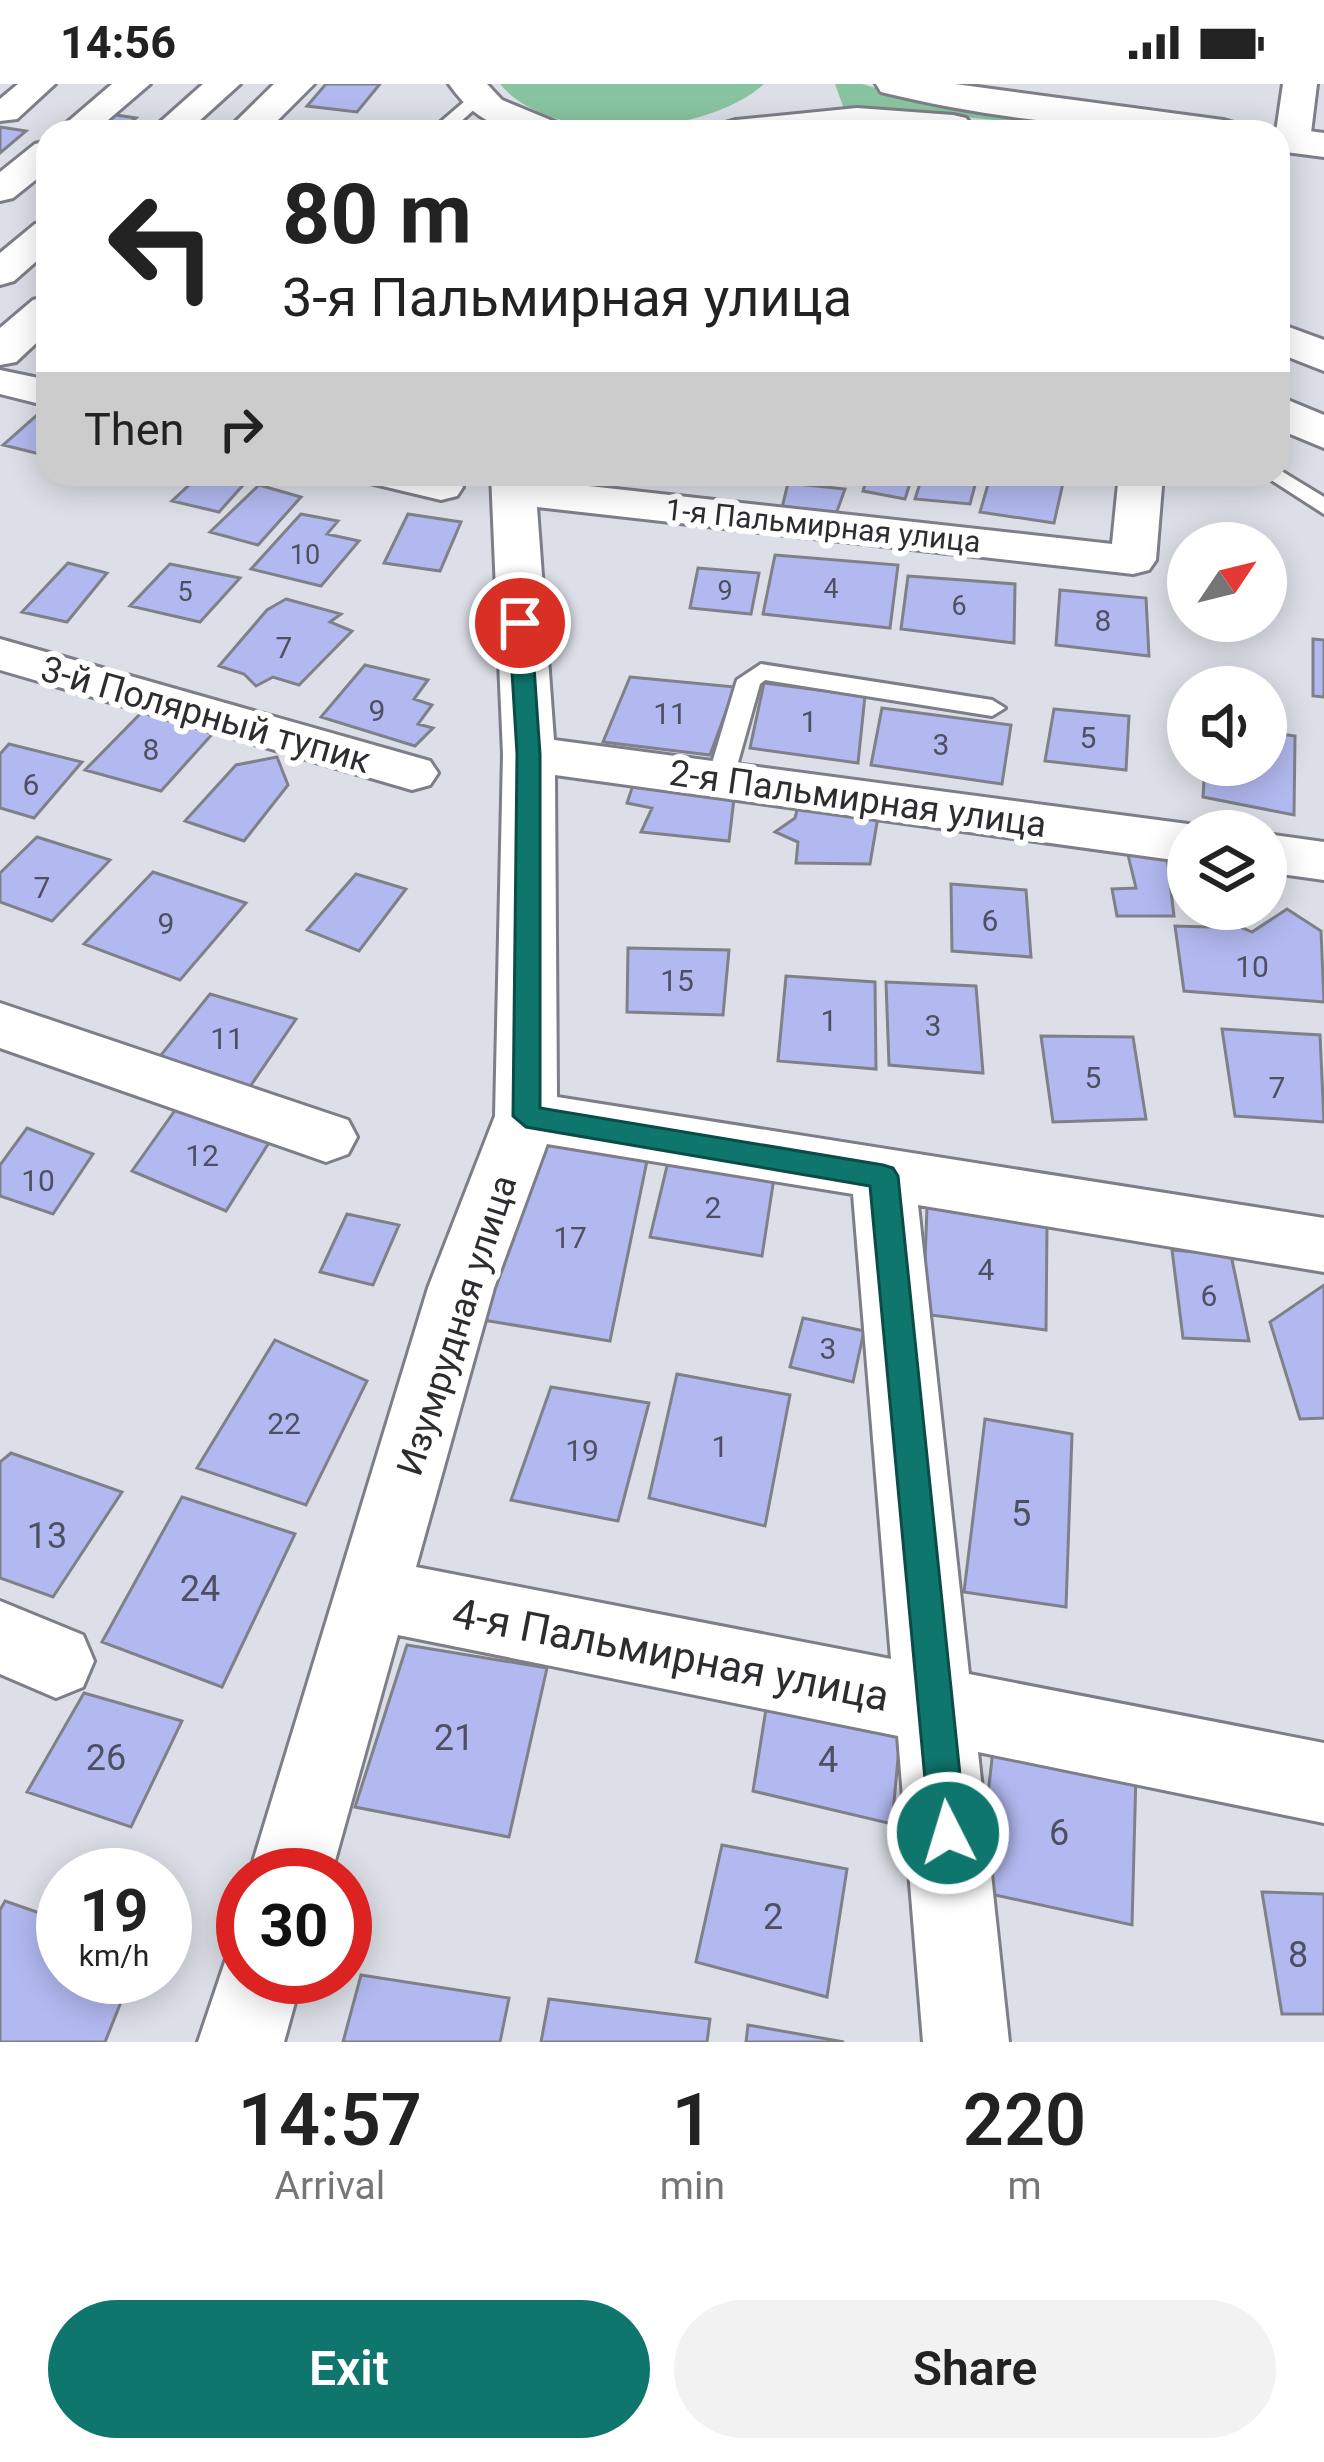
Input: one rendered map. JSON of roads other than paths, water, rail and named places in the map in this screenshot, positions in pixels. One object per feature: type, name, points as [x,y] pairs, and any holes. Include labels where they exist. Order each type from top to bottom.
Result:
[{"type":"main road","points":[[257,120],[296,84]]},
{"type":"main road","points":[[894,84],[997,104],[1126,120]]},
{"type":"main road","points":[[473,92],[513,120]]},
{"type":"main road","points":[[754,120],[810,108],[906,120]]},
{"type":"main road","points":[[773,120],[810,108]]},
{"type":"main road","points":[[0,352],[36,320]]},
{"type":"main road","points":[[1290,341],[1324,357]]},
{"type":"main road","points":[[1290,416],[1324,434]]},
{"type":"street","points":[[5,112],[38,84]]},
{"type":"street","points":[[88,120],[134,84]]},
{"type":"street","points":[[180,120],[223,84]]},
{"type":"street","points":[[1297,155],[1300,84]]},
{"type":"street","points":[[0,190],[36,162]]},
{"type":"street","points":[[0,273],[36,242]]},
{"type":"street","points":[[0,382],[36,390]]},
{"type":"street","points":[[437,486],[441,487]]},
{"type":"street","name":"Изумрудная улица","points":[[298,1848],[461,1288],[526,1116],[529,754],[513,486]]},
{"type":"street","name":"1-я Пальмирная улица","points":[[545,486],[1132,560],[1141,486]]},
{"type":"street","name":"3-й Полярный тупик","points":[[0,654],[412,773]]},
{"type":"street","name":"2-я Пальмирная улица","points":[[529,754],[1167,840]]},
{"type":"street","points":[[1287,856],[1324,861]]},
{"type":"street","points":[[0,1025],[326,1137]]},
{"type":"street","points":[[526,1116],[1324,1245]]},
{"type":"street","points":[[883,1176],[966,2042]]},
{"type":"street","name":"4-я Пальмирная улица","points":[[372,1594],[1324,1783]]},
{"type":"street","points":[[241,2042],[252,2004]]},
{"type":"lane","points":[[448,120],[473,92]]},
{"type":"lane","points":[[1290,485],[1324,507]]},
{"type":"lane","points":[[720,780],[749,680],[761,672],[992,709]]}]
